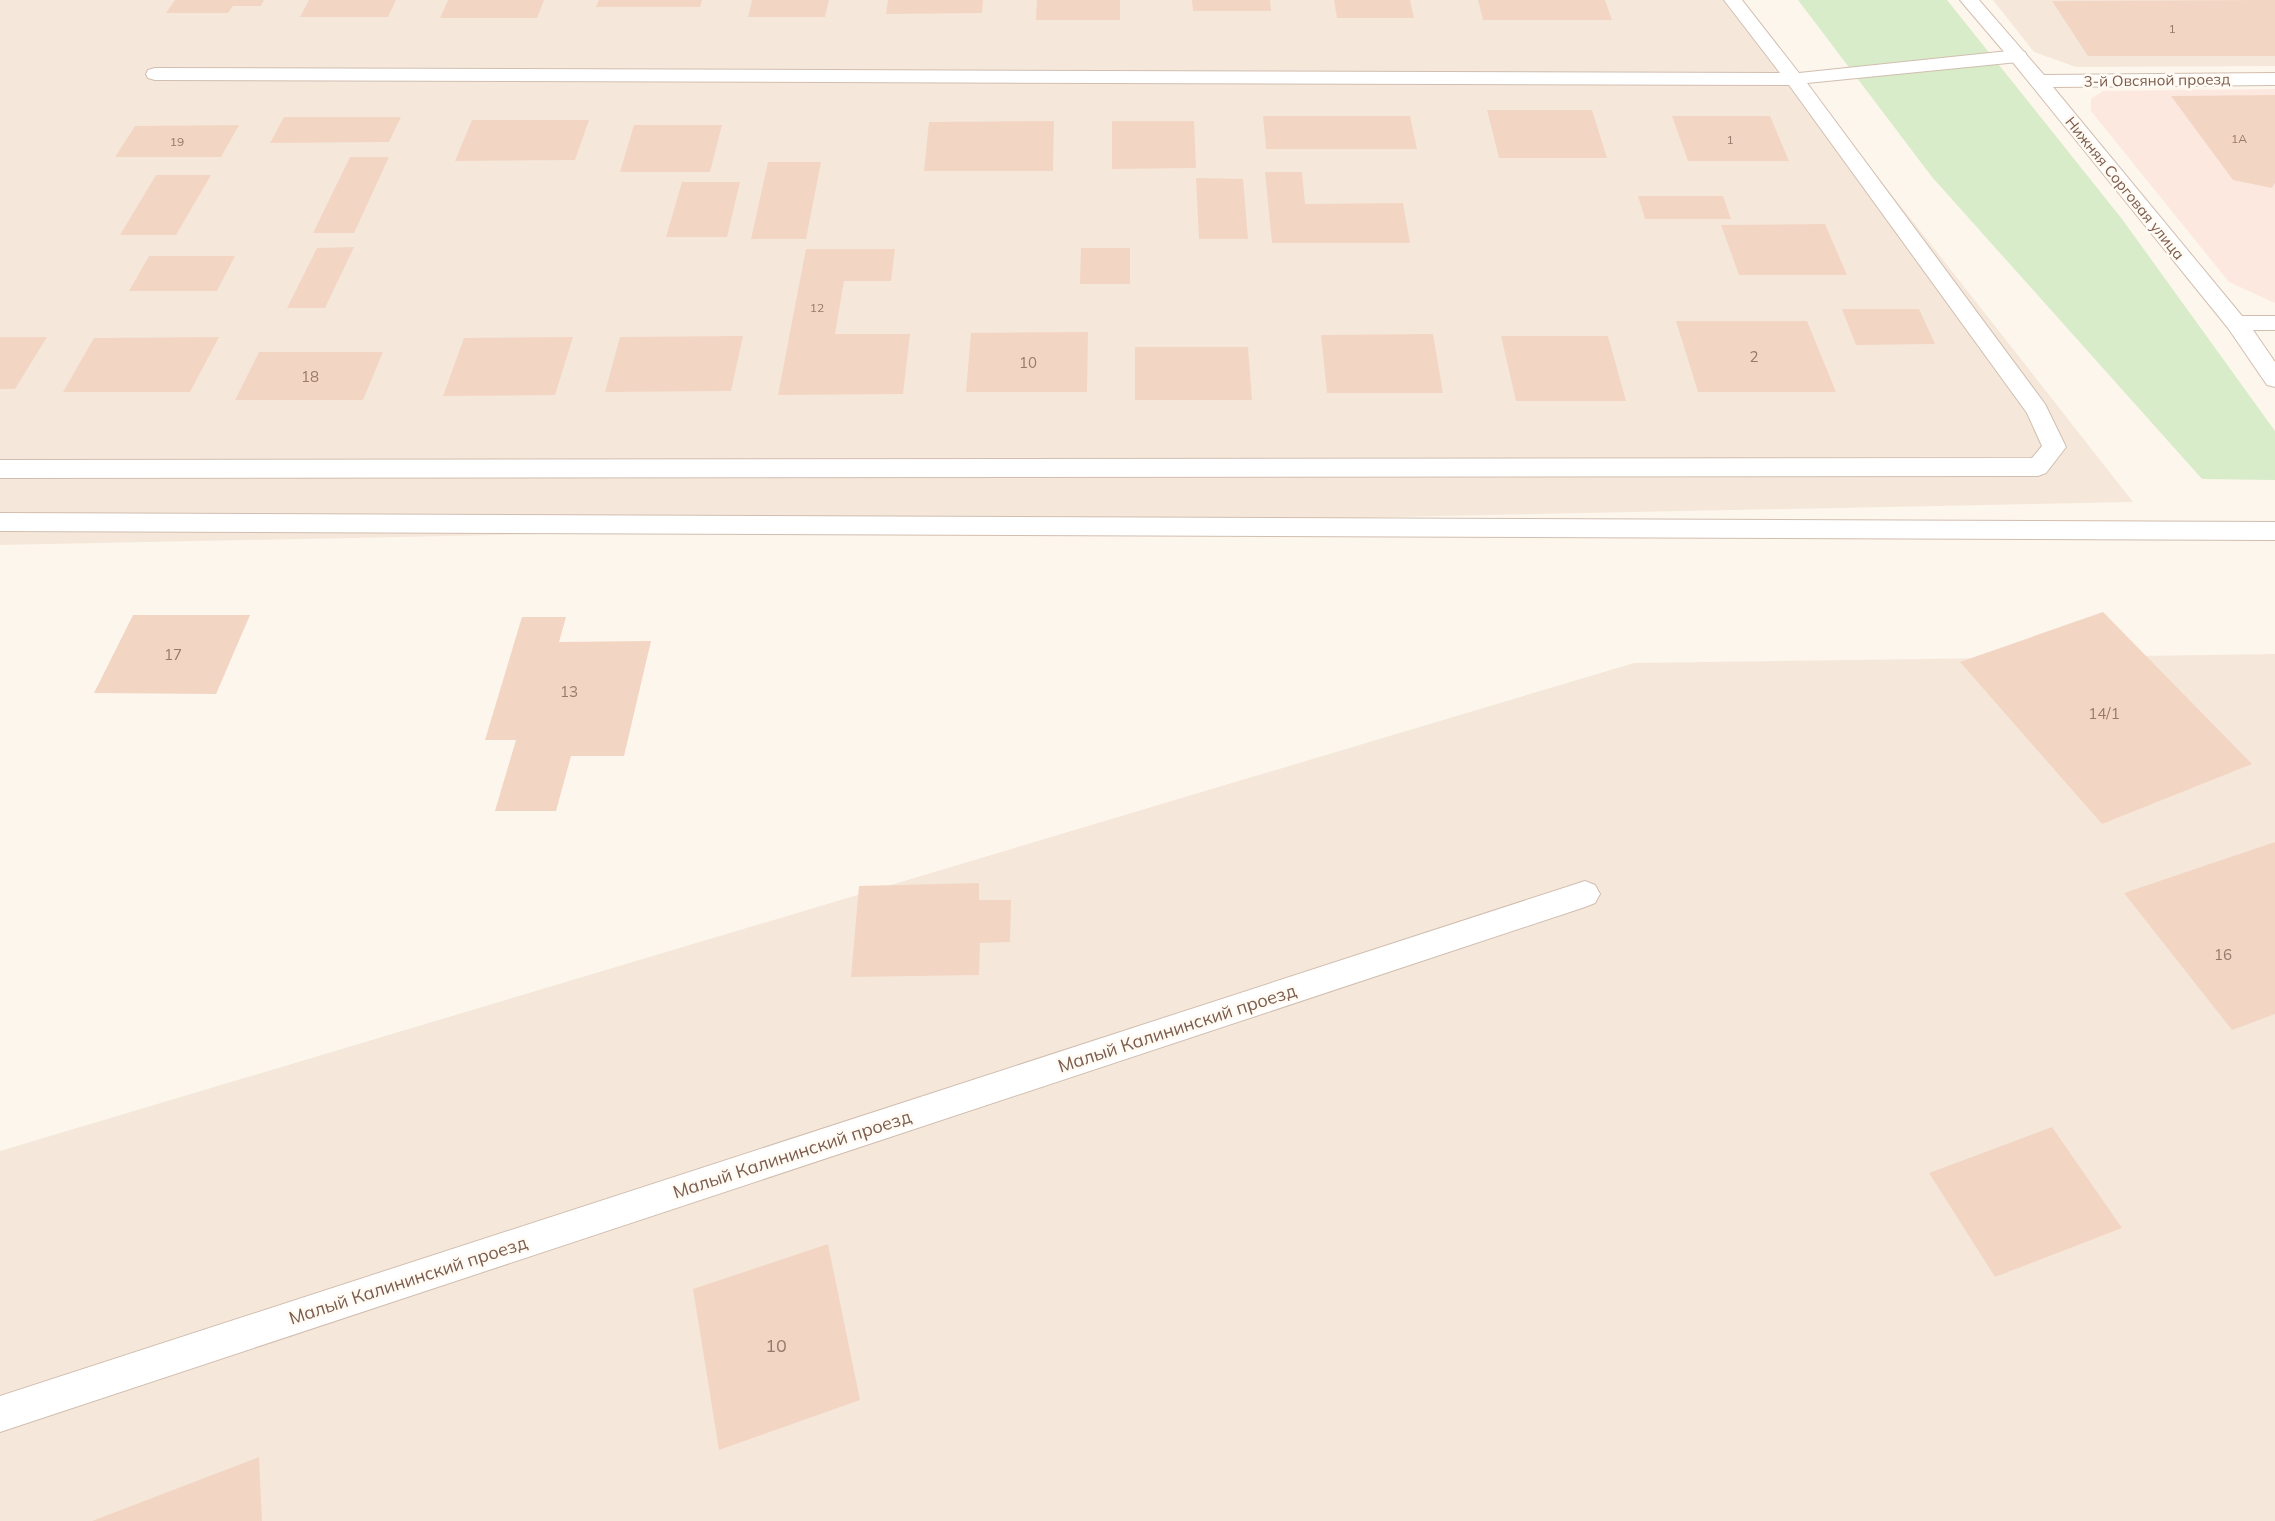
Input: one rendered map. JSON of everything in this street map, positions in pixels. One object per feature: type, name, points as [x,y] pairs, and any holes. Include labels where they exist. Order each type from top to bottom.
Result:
[{"type":"street","points":[[0,469],[2038,467],[2054,447],[2037,410],[1794,78],[1733,0]]},
{"type":"street","name":"Нижняя Сорговая улица","points":[[1969,0],[2018,56],[2236,323],[2275,380]]},
{"type":"street","points":[[155,74],[1794,78],[2018,56]]},
{"type":"street","name":"3-й Овсяной проезд","points":[[2038,82],[2275,79]]},
{"type":"street","points":[[2236,323],[2275,323]]},
{"type":"street","points":[[0,522],[2275,530]]},
{"type":"street","name":"Малый Калининский проезд","points":[[0,1414],[1585,894]]},
{"type":"shaded area","points":[[0,0],[1739,0],[2133,502],[0,545]]},
{"type":"shaded area","points":[[1993,0],[2275,0],[2275,66],[2076,67],[2034,52]]},
{"type":"shaded area","points":[[2275,89],[2275,303],[2229,282],[2091,111],[2091,99],[2103,91]]},
{"type":"shaded area","points":[[2275,654],[2275,1521],[0,1521],[0,1151],[1634,663]]},
{"type":"green space","points":[[1798,0],[1947,0],[2122,219],[2275,431],[2275,480],[2202,479],[1932,177]]},
{"type":"building","points":[[175,0],[264,0],[261,6],[233,6],[228,13],[166,13]]},
{"type":"building","points":[[309,0],[396,0],[388,17],[300,17]]},
{"type":"building","points":[[448,0],[544,0],[537,18],[440,18]]},
{"type":"building","points":[[599,0],[702,0],[700,7],[596,7]]},
{"type":"building","points":[[752,0],[829,0],[825,17],[748,17]]},
{"type":"building","points":[[888,0],[983,0],[982,13],[886,14]]},
{"type":"building","points":[[1037,0],[1120,0],[1120,20],[1036,20]]},
{"type":"building","points":[[1192,0],[1270,0],[1271,11],[1193,11]]},
{"type":"building","points":[[1334,0],[1410,0],[1414,18],[1337,18]]},
{"type":"building","points":[[1478,0],[1605,0],[1612,20],[1483,20]]},
{"type":"building","points":[[2275,0],[2275,56],[2088,56],[2052,1]]},
{"type":"building","points":[[2275,95],[2275,183],[2272,188],[2233,180],[2171,96]]},
{"type":"building","points":[[1487,110],[1592,110],[1607,158],[1499,158]]},
{"type":"building","points":[[1263,116],[1410,116],[1417,149],[1266,149]]},
{"type":"building","points":[[1672,116],[1770,116],[1789,161],[1688,161]]},
{"type":"building","points":[[284,117],[401,117],[389,142],[270,143]]},
{"type":"building","points":[[472,120],[589,120],[575,160],[455,161]]},
{"type":"building","points":[[1054,121],[1053,171],[924,171],[929,122]]},
{"type":"building","points":[[1112,121],[1194,121],[1196,168],[1112,169]]},
{"type":"building","points":[[239,125],[221,157],[115,157],[135,126]]},
{"type":"building","points":[[634,125],[722,125],[710,172],[620,172]]},
{"type":"building","points":[[350,157],[389,157],[354,233],[313,233]]},
{"type":"building","points":[[768,162],[821,162],[806,239],[751,239]]},
{"type":"building","points":[[1265,172],[1302,172],[1305,204],[1403,203],[1410,243],[1272,243]]},
{"type":"building","points":[[156,175],[211,175],[176,235],[120,235]]},
{"type":"building","points":[[1196,178],[1243,179],[1248,239],[1199,239]]},
{"type":"building","points":[[682,182],[740,182],[727,237],[666,237]]},
{"type":"building","points":[[1638,196],[1723,196],[1731,219],[1645,219]]},
{"type":"building","points":[[1825,224],[1847,275],[1739,275],[1721,225]]},
{"type":"building","points":[[354,247],[325,308],[287,308],[317,248]]},
{"type":"building","points":[[1081,248],[1130,248],[1130,284],[1080,284]]},
{"type":"building","points":[[806,249],[895,249],[891,281],[844,281],[835,334],[910,334],[903,394],[778,395]]},
{"type":"building","points":[[149,256],[235,256],[217,291],[129,291]]},
{"type":"building","points":[[1842,309],[1919,309],[1935,344],[1856,345]]},
{"type":"building","points":[[1676,321],[1807,321],[1836,392],[1698,392]]},
{"type":"building","points":[[1088,332],[1087,392],[966,392],[971,333]]},
{"type":"building","points":[[1433,334],[1443,393],[1327,393],[1321,335]]},
{"type":"building","points":[[743,336],[731,391],[605,392],[620,337]]},
{"type":"building","points":[[1501,336],[1608,336],[1626,401],[1516,401]]},
{"type":"building","points":[[0,337],[47,337],[15,389],[0,389]]},
{"type":"building","points":[[219,337],[190,392],[63,392],[94,338]]},
{"type":"building","points":[[573,337],[555,395],[443,396],[464,338]]},
{"type":"building","points":[[1135,347],[1248,347],[1252,400],[1135,400]]},
{"type":"building","points":[[259,352],[383,352],[363,400],[235,400]]},
{"type":"building","points":[[2103,612],[2252,764],[2102,824],[1960,662]]},
{"type":"building","points":[[133,615],[250,615],[216,694],[94,693]]},
{"type":"building","points":[[522,617],[566,617],[559,642],[651,641],[624,756],[571,756],[556,811],[495,811],[516,740],[485,740]]},
{"type":"building","points":[[2275,842],[2275,1014],[2232,1030],[2124,893]]},
{"type":"building","points":[[979,883],[979,900],[1011,900],[1010,942],[980,943],[979,975],[851,977],[859,886]]},
{"type":"building","points":[[2052,1127],[2122,1228],[1995,1277],[1929,1173]]},
{"type":"building","points":[[828,1244],[860,1400],[719,1450],[693,1289]]},
{"type":"building","points":[[259,1457],[262,1521],[92,1521]]}]
